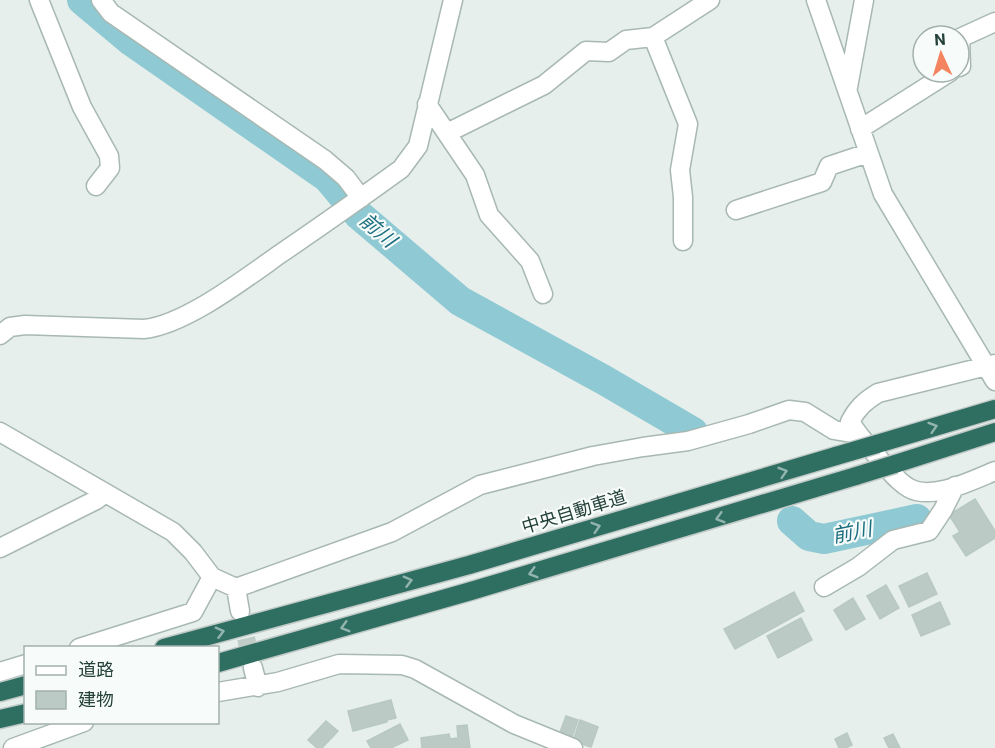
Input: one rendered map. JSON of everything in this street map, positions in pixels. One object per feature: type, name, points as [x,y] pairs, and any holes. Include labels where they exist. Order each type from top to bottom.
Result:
[{"type":"highway","name":"中央自動車道","points":[[171,646],[470,565],[995,409]]},
{"type":"highway","points":[[219,663],[505,581],[995,432]]},
{"type":"highway","points":[[0,692],[24,686]]},
{"type":"highway","points":[[0,719],[24,713]]},
{"type":"street","points":[[39,0],[82,107],[110,156],[110,168],[96,186]]},
{"type":"street","points":[[101,0],[111,13],[325,160],[346,178],[361,198]]},
{"type":"street","points":[[0,335],[10,327],[25,325],[155,328],[177,319],[229,290],[401,169],[418,146],[453,0]]},
{"type":"street","points":[[447,133],[544,85],[586,51],[609,52],[626,40],[653,37],[710,0]]},
{"type":"street","points":[[816,0],[883,194],[992,370],[878,393],[864,402],[850,422],[857,434],[898,480],[910,489],[932,492],[995,471]]},
{"type":"street","points":[[848,88],[864,0]]},
{"type":"street","points":[[971,33],[995,22]]},
{"type":"street","points":[[653,37],[688,124],[680,170],[683,197],[683,241]]},
{"type":"street","points":[[860,129],[931,84]]},
{"type":"street","points":[[427,104],[475,175],[489,215],[530,261],[543,294]]},
{"type":"street","points":[[736,210],[822,182],[829,166],[868,153]]},
{"type":"street","points":[[0,432],[173,532],[193,552],[212,577],[236,588],[392,532],[480,485],[593,456],[688,441],[789,410],[805,412],[834,430],[857,434]]},
{"type":"street","points":[[824,587],[858,567],[893,540],[929,531],[955,486]]},
{"type":"street","points":[[0,548],[104,494]]},
{"type":"street","points":[[85,646],[193,612],[212,577]]},
{"type":"street","points":[[236,588],[240,611]]},
{"type":"street","points":[[219,692],[258,687],[339,664],[402,665],[416,669],[514,724],[573,748]]},
{"type":"street","points":[[0,672],[24,665]]},
{"type":"street","points":[[253,668],[258,687]]},
{"type":"street","points":[[13,748],[81,724]]},
{"type":"building","points":[[975,499],[995,531],[995,538],[966,556],[953,536],[960,532],[949,515]]},
{"type":"building","points":[[927,573],[937,594],[909,607],[899,586]]},
{"type":"building","points":[[886,585],[899,608],[880,619],[867,596]]},
{"type":"building","points":[[794,592],[804,611],[735,649],[724,629]]},
{"type":"building","points":[[853,598],[865,619],[846,630],[834,610]]},
{"type":"building","points":[[940,602],[950,624],[921,636],[912,615]]},
{"type":"building","points":[[801,618],[812,640],[778,658],[767,636]]},
{"type":"building","points":[[391,700],[396,718],[353,731],[348,711]]},
{"type":"building","points":[[566,716],[578,720],[571,740],[559,735]]},
{"type":"building","points":[[580,720],[598,727],[591,747],[573,741]]},
{"type":"building","points":[[326,721],[338,731],[322,748],[317,748],[308,740]]},
{"type":"building","points":[[400,724],[408,740],[391,748],[371,748],[367,741]]},
{"type":"building","points":[[467,725],[470,748],[422,748],[421,738],[449,734],[450,739],[458,738],[457,726]]},
{"type":"building","points":[[847,733],[852,745],[839,748],[835,739]]},
{"type":"building","points":[[893,734],[900,748],[889,748],[884,738]]},
{"type":"waterway","name":"前川","points":[[82,0],[131,41],[328,178],[359,215],[460,301],[693,432]]},
{"type":"waterway","name":"前川","points":[[792,521],[809,536],[824,539],[917,519]]},
{"type":"tunnel","points":[[240,612],[253,668]]}]
